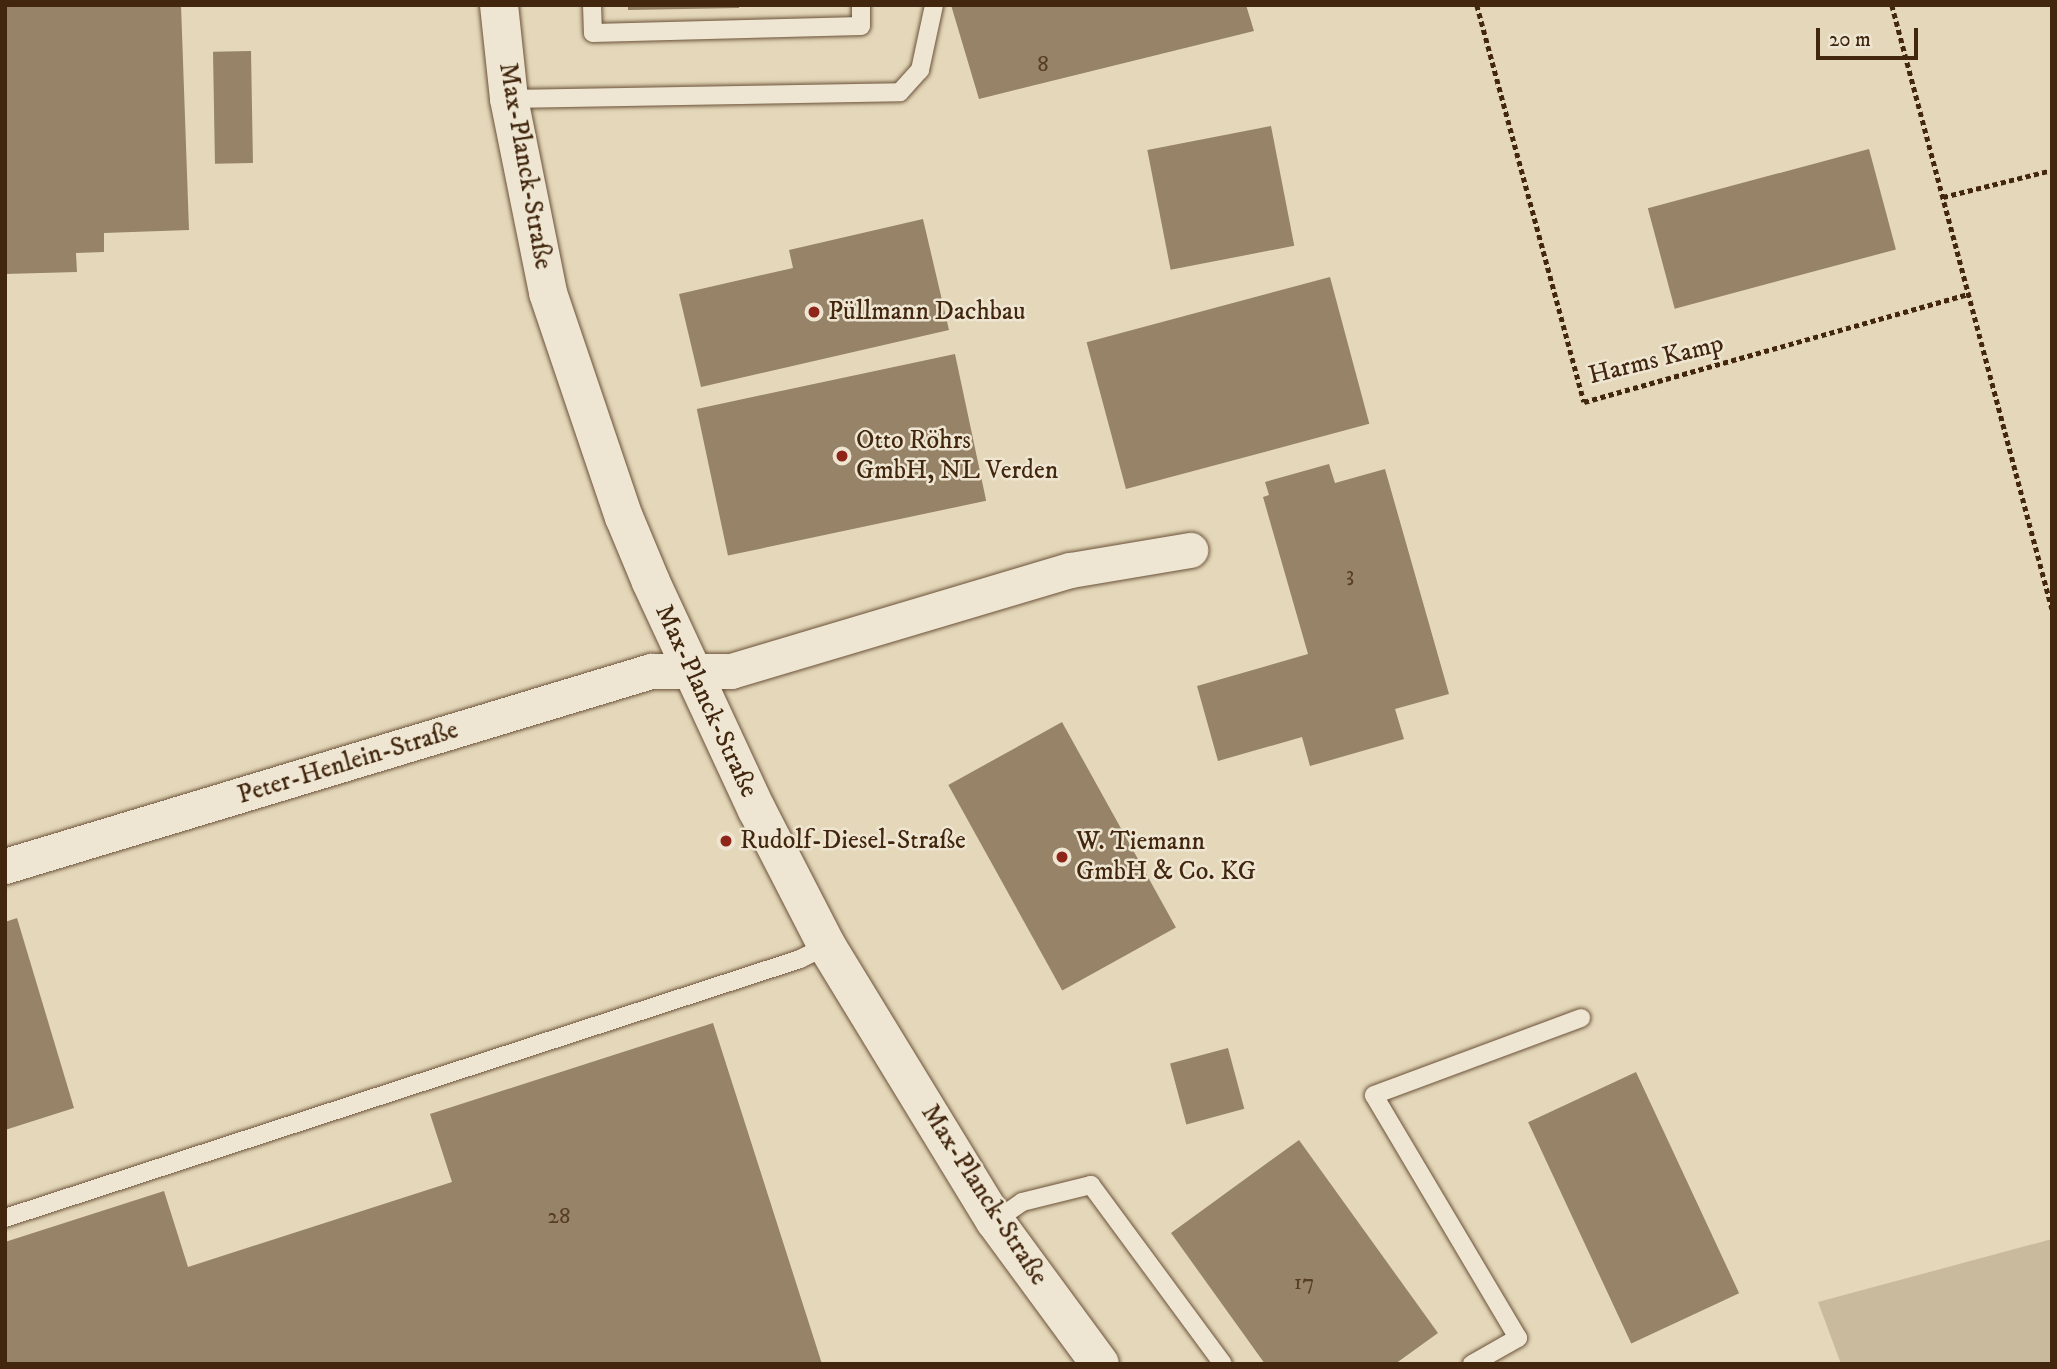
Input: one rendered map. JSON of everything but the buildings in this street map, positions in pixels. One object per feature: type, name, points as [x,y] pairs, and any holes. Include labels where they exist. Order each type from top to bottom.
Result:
[{"type":"street","name":"Max-Planck-Straße","points":[[499,5],[509,99],[548,293],[624,517],[692,673],[827,946],[995,1221],[1100,1364]]},
{"type":"street","points":[[692,673],[731,671],[1070,570],[1190,550]]},
{"type":"street","name":"Peter-Henlein-Straße","points":[[5,866],[651,671],[692,673]]},
{"type":"lane","points":[[592,5],[593,33],[861,26],[861,5]]},
{"type":"lane","points":[[509,99],[900,93],[920,70],[934,5]]},
{"type":"lane","points":[[5,1217],[800,959],[827,946]]},
{"type":"lane","points":[[1472,1364],[1518,1338],[1374,1095],[1581,1018]]},
{"type":"lane","points":[[995,1221],[1022,1202],[1091,1185],[1223,1364]]},
{"type":"path","name":"Harms Kamp","points":[[1477,5],[1584,401],[1969,294]]},
{"type":"path","points":[[1892,5],[2052,608]]},
{"type":"path","points":[[1943,197],[2052,170]]},
{"type":"shaded area","points":[[2052,1239],[2052,1364],[1841,1364],[1818,1302]]},
{"type":"place","name":"Püllmann Dachbau","points":[[814,312]]},
{"type":"place","name":"Otto Röhrs GmbH, NL Verden","points":[[842,456]]},
{"type":"place","name":"Rudolf-Diesel-Straße","points":[[726,841]]},
{"type":"place","name":"W. Tiemann GmbH & Co. KG","points":[[1062,857]]}]
